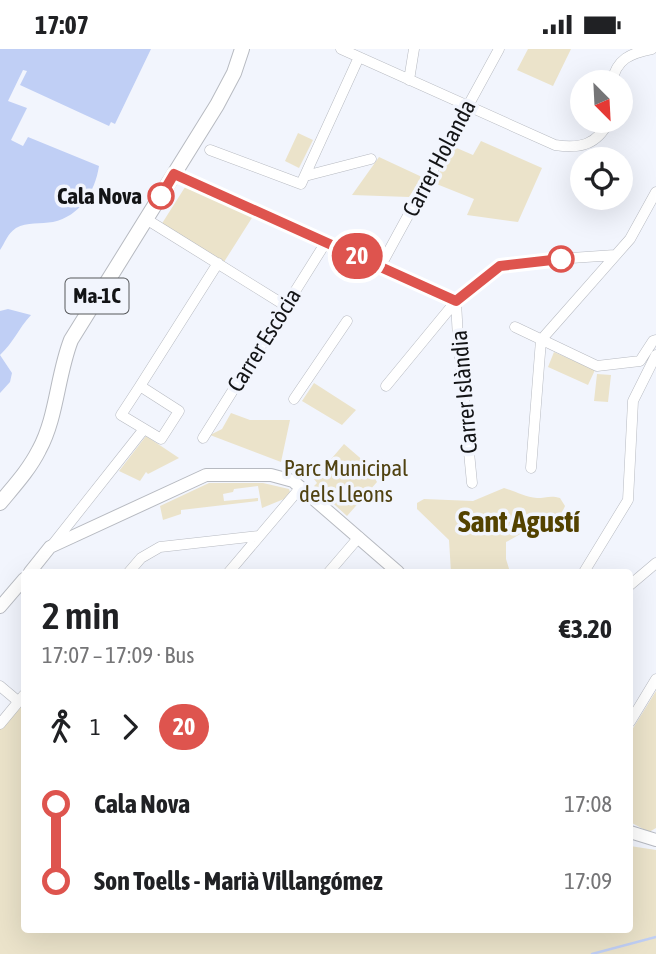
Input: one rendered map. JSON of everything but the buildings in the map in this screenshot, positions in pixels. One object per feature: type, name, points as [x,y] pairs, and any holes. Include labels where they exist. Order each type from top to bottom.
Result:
[{"type":"main road","name":"Ma-1C","points":[[0,503],[27,470],[43,443],[71,340],[228,87],[242,49]]},
{"type":"street","points":[[341,49],[555,145],[577,148],[602,133]]},
{"type":"street","points":[[409,80],[414,49]]},
{"type":"street","name":"Carrer Holanda","points":[[380,267],[499,49]]},
{"type":"street","points":[[617,70],[632,53],[652,49]]},
{"type":"street","points":[[210,150],[301,184],[359,57]]},
{"type":"street","points":[[305,176],[371,159]]},
{"type":"street","points":[[174,174],[456,301]]},
{"type":"street","points":[[531,468],[541,339],[631,239],[656,192]]},
{"type":"street","points":[[146,219],[286,306]]},
{"type":"street","name":"Carrer Escòcia","points":[[203,438],[326,243]]},
{"type":"street","points":[[386,387],[456,301],[500,266],[615,255]]},
{"type":"street","points":[[140,386],[179,411],[161,439],[121,415],[218,263]]},
{"type":"street","name":"Carrer Islàndia","points":[[456,301],[457,339],[472,483]]},
{"type":"street","points":[[295,399],[347,321]]},
{"type":"street","points":[[515,327],[597,366],[640,361],[656,340]]},
{"type":"street","points":[[586,569],[628,500],[633,401],[656,355]]},
{"type":"street","points":[[32,569],[144,429]]},
{"type":"street","points":[[50,547],[206,475],[271,475],[293,481],[301,487],[395,569]]},
{"type":"street","points":[[232,569],[301,487]]},
{"type":"street","points":[[131,569],[141,558],[160,547],[259,536]]},
{"type":"street","points":[[332,569],[359,537]]},
{"type":"street","points":[[633,582],[656,563]]},
{"type":"street","points":[[0,607],[21,582]]},
{"type":"street","points":[[633,717],[656,679]]},
{"type":"street","points":[[0,686],[21,698]]},
{"type":"street","points":[[0,723],[21,700]]},
{"type":"street","points":[[633,833],[656,840]]},
{"type":"green space","points":[[528,49],[571,49],[553,86],[517,70]]},
{"type":"green space","points":[[298,133],[313,140],[299,168],[285,161]]},
{"type":"green space","points":[[481,141],[542,168],[518,222],[467,215],[474,199],[434,183],[452,146],[473,155]]},
{"type":"green space","points":[[379,157],[422,177],[409,197],[352,195]]},
{"type":"green space","points":[[187,184],[255,213],[224,262],[161,225]]},
{"type":"green space","points":[[554,352],[595,370],[588,385],[548,367]]},
{"type":"green space","points":[[597,374],[611,375],[608,402],[594,401]]},
{"type":"green space","points":[[314,383],[356,410],[342,425],[302,401]]},
{"type":"green space","points":[[231,413],[250,420],[290,420],[281,462],[210,435],[222,429]]},
{"type":"green space","points":[[146,436],[179,458],[148,474],[146,472],[140,481],[119,471]]},
{"type":"green space","name":"Parc Municipal dels Lleons","points":[[344,444],[366,463],[377,482],[347,516],[314,486],[317,483],[314,479]]},
{"type":"green space","points":[[209,483],[263,483],[289,489],[290,492],[284,499],[262,508],[258,486],[234,489],[233,492],[223,494],[224,501],[258,498],[258,501],[181,510],[181,514],[163,520],[160,506]]},
{"type":"green space","points":[[504,488],[537,498],[560,498],[565,506],[554,520],[527,530],[506,542],[509,569],[451,569],[449,540],[417,509],[417,503],[424,499],[473,501]]},
{"type":"green space","points":[[656,691],[656,828],[649,832],[633,824],[633,728]]},
{"type":"green space","points":[[21,704],[21,933],[633,933],[633,846],[656,850],[656,954],[0,954],[0,729]]},
{"type":"water","points":[[0,49],[151,49],[115,124],[111,122],[109,126],[20,85],[27,71],[23,70],[8,101],[27,108],[11,140],[23,146],[28,137],[99,166],[90,194],[78,209],[63,219],[16,228],[0,250]]},
{"type":"water","points":[[8,309],[31,315],[9,345],[0,355],[0,311]]},
{"type":"water","points":[[0,355],[12,373],[10,382],[0,393]]},
{"type":"waterway","points":[[592,954],[656,937]]},
{"type":"bus line","name":"20","points":[[161,196],[174,174],[456,301],[500,266],[561,259]]},
{"type":"place","name":"Cala Nova","points":[[161,196]]},
{"type":"district","name":"Sant Agustí","points":[[519,522]]}]
